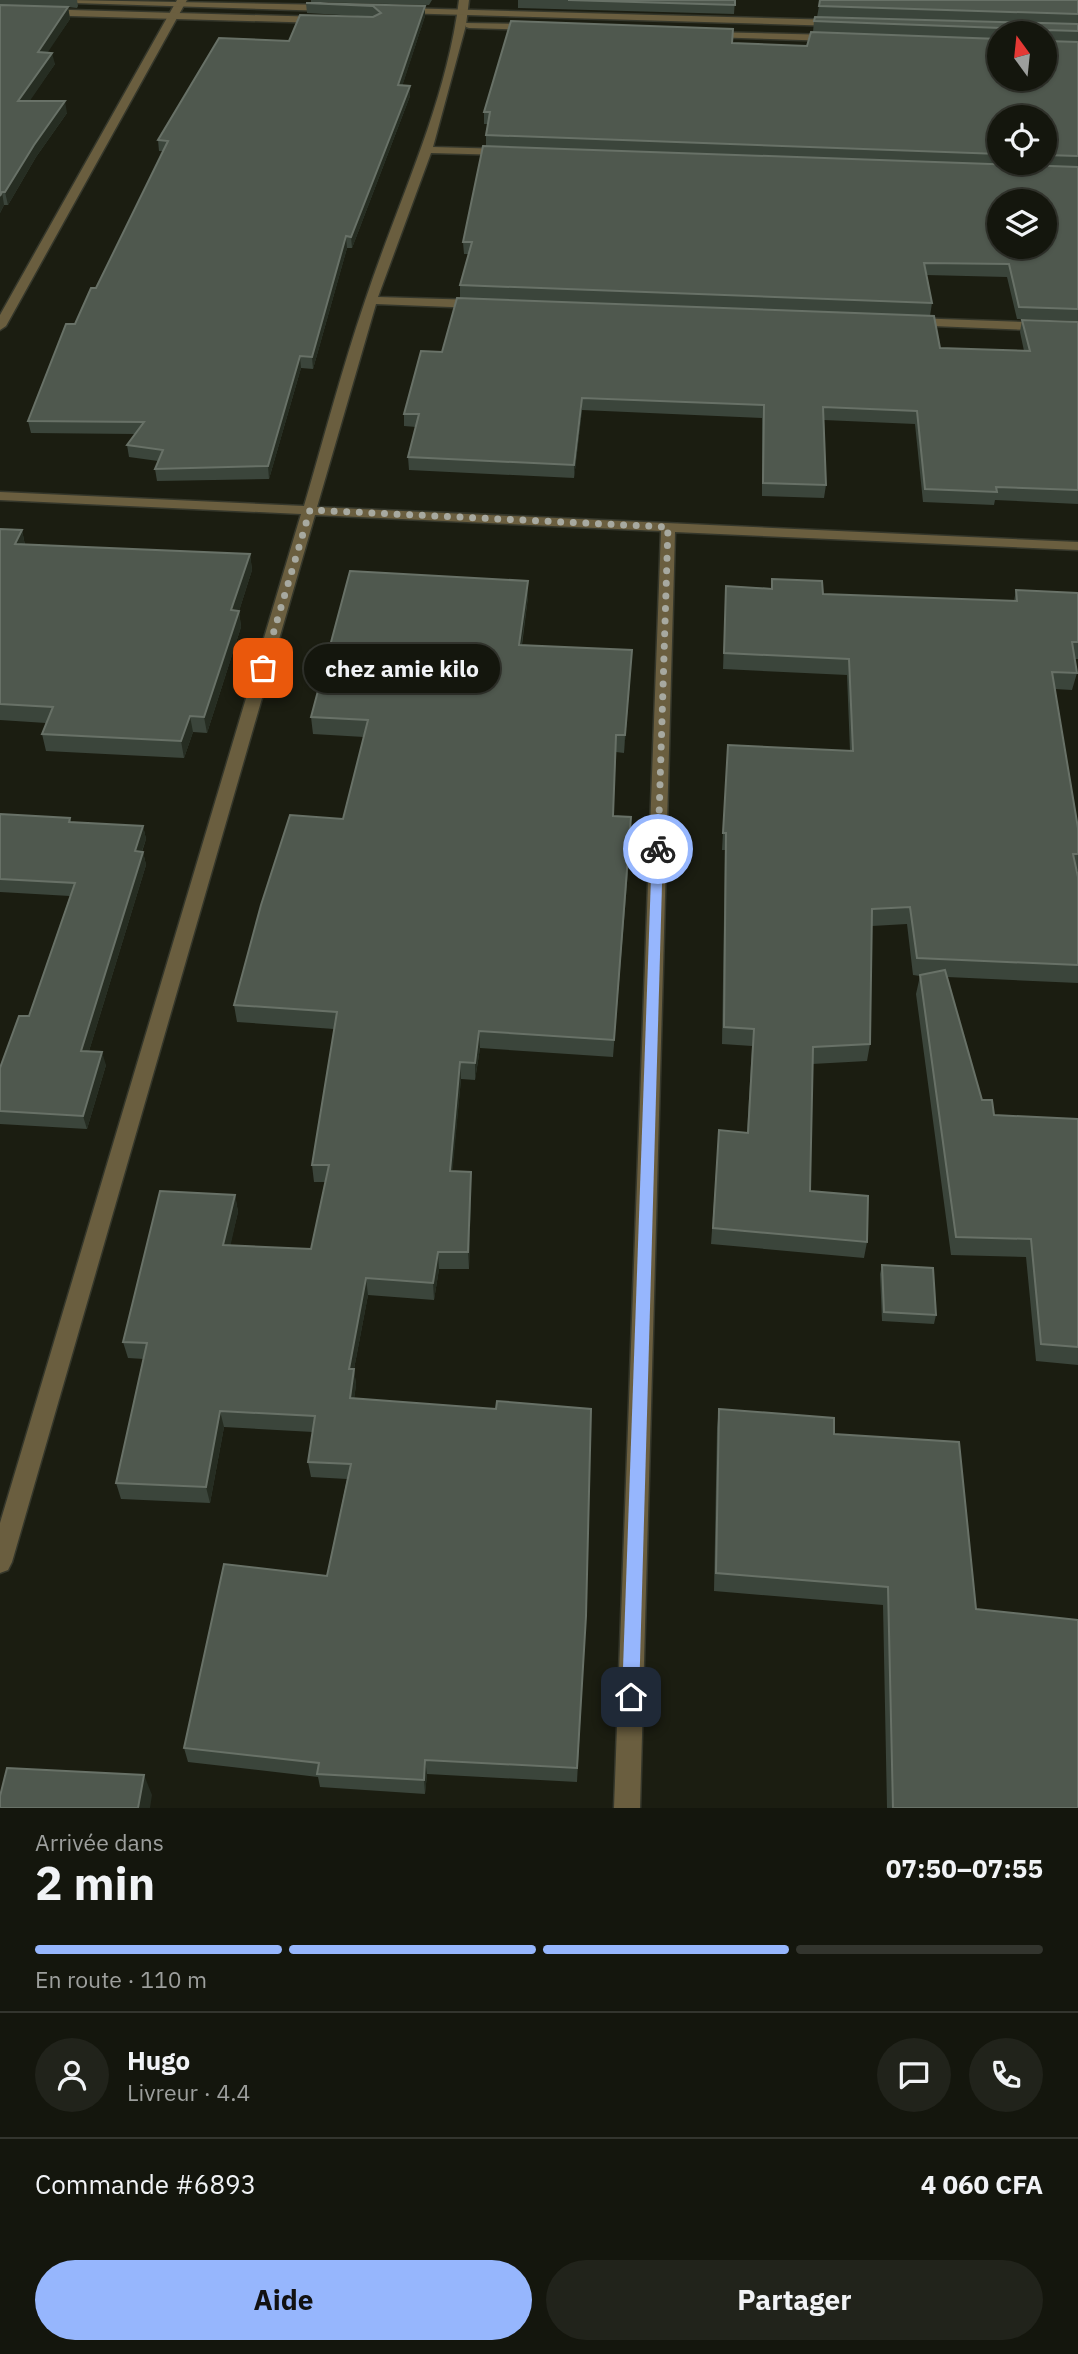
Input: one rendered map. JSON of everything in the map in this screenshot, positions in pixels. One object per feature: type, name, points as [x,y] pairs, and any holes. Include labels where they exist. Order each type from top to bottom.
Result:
[{"type":"street","points":[[74,0],[181,1],[341,9]]},
{"type":"street","points":[[0,326],[181,1]]},
{"type":"street","points":[[394,10],[544,28]]},
{"type":"street","points":[[0,11],[338,21]]},
{"type":"street","points":[[458,16],[845,23]]},
{"type":"street","points":[[0,1562],[371,299],[427,150],[458,16]]},
{"type":"street","points":[[695,33],[847,39]]},
{"type":"street","points":[[427,150],[510,153]]},
{"type":"street","points":[[371,299],[496,304]]},
{"type":"street","points":[[898,321],[1078,328]]},
{"type":"street","points":[[0,496],[1078,547]]},
{"type":"street","points":[[627,1808],[668,527]]},
{"type":"building","points":[[568,0],[735,0],[735,5]]},
{"type":"building","points":[[820,0],[1078,0],[1078,14],[819,6]]},
{"type":"building","points":[[306,3],[425,6],[398,85],[410,86],[351,237],[346,236],[312,357],[300,356],[268,466],[155,469],[163,450],[127,445],[144,422],[28,421],[66,324],[75,324],[91,288],[96,288],[168,141],[158,140],[219,38],[289,41],[300,15],[373,17],[381,13],[373,6]]},
{"type":"building","points":[[0,5],[68,7],[38,52],[52,53],[18,101],[65,101],[0,196]]},
{"type":"building","points":[[815,17],[987,22],[987,27],[814,21]]},
{"type":"building","points":[[511,21],[733,29],[732,43],[807,46],[811,32],[987,39],[987,91],[1057,91],[1057,41],[1078,42],[1078,156],[1057,155],[1057,105],[987,105],[987,154],[486,135],[490,112],[484,112]]},
{"type":"building","points":[[1057,23],[1078,24],[1078,31],[1057,30]]},
{"type":"building","points":[[483,146],[987,164],[987,175],[1057,175],[1057,166],[1078,167],[1078,309],[1019,307],[1009,264],[924,263],[932,303],[460,285],[472,242],[463,242]]},
{"type":"building","points":[[457,298],[934,316],[940,348],[1030,351],[1022,320],[1078,322],[1078,490],[996,487],[997,492],[925,489],[917,411],[823,407],[826,485],[763,483],[764,405],[582,398],[574,465],[408,457],[419,414],[404,414],[421,351],[442,352]]},
{"type":"building","points":[[0,529],[22,530],[15,544],[250,554],[231,610],[239,611],[204,717],[190,716],[181,741],[42,734],[53,707],[0,704]]},
{"type":"building","points":[[350,571],[528,581],[519,645],[632,650],[625,735],[616,735],[613,816],[631,817],[614,1040],[479,1031],[475,1063],[460,1062],[450,1171],[471,1172],[468,1252],[438,1252],[433,1283],[366,1278],[349,1369],[354,1369],[350,1398],[496,1409],[497,1401],[591,1409],[586,1616],[577,1768],[425,1760],[424,1780],[317,1774],[319,1763],[184,1748],[224,1564],[327,1576],[351,1464],[308,1462],[315,1416],[220,1411],[206,1487],[116,1483],[147,1343],[123,1342],[160,1191],[235,1195],[223,1245],[311,1249],[329,1165],[312,1165],[337,1012],[234,1005],[261,905],[290,815],[343,819],[368,720],[311,717]]},
{"type":"building","points":[[772,579],[822,581],[823,594],[1017,601],[1016,590],[1078,593],[1078,642],[1072,642],[1077,673],[1052,672],[1078,828],[1078,854],[1073,854],[1078,877],[1078,965],[917,958],[910,907],[872,909],[870,1044],[813,1047],[810,1191],[868,1196],[867,1242],[713,1228],[719,1130],[748,1133],[754,1029],[724,1027],[726,833],[723,833],[728,745],[853,751],[849,659],[724,653],[726,586],[772,589]]},
{"type":"building","points":[[0,814],[70,818],[69,822],[143,826],[135,851],[143,852],[81,1051],[102,1052],[83,1116],[0,1111],[0,1068],[19,1016],[29,1016],[75,883],[0,879]]},
{"type":"building","points":[[945,970],[982,1100],[992,1100],[994,1115],[1078,1119],[1078,1347],[1041,1344],[1031,1239],[956,1237],[920,975]]},
{"type":"building","points":[[882,1265],[933,1268],[936,1315],[884,1312]]},
{"type":"building","points":[[719,1409],[834,1418],[834,1434],[959,1442],[976,1609],[1078,1620],[1078,1808],[893,1808],[888,1587],[716,1573]]},
{"type":"building","points":[[7,1768],[144,1775],[138,1808],[0,1808]]},
{"type":"way so far","points":[[263,668],[310,510],[668,527],[658,849]]},
{"type":"place","name":"chez amie kilo","points":[[263,668]]},
{"type":"route","points":[[631,1697],[658,849]]}]
